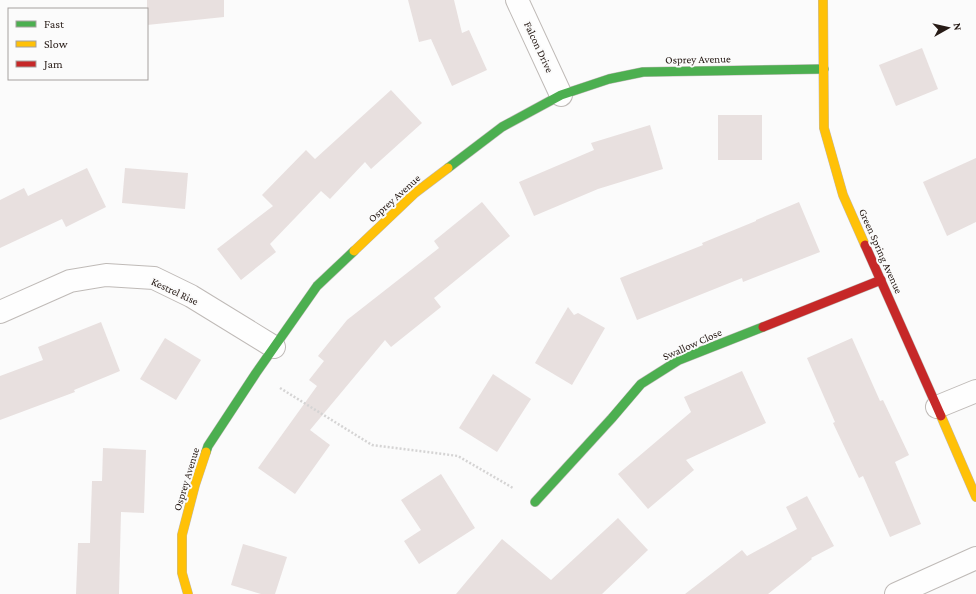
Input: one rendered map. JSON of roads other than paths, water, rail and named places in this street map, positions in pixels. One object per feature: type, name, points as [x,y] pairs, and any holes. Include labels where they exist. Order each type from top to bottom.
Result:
[{"type":"street","name":"Falcon Drive","points":[[517,0],[561,95]]},
{"type":"street","name":"Green Spring Avenue","points":[[823,0],[824,128],[843,195],[976,497]]},
{"type":"street","name":"Osprey Avenue","points":[[188,594],[182,573],[182,535],[195,485],[208,446],[274,346],[317,286],[416,193],[502,126],[561,95],[608,79],[643,72],[824,69]]},
{"type":"street","name":"Kestrel Rise","points":[[0,312],[70,281],[106,275],[154,278],[190,296],[274,346]]},
{"type":"street","name":"Swallow Close","points":[[536,502],[641,384],[679,360],[881,280]]},
{"type":"street","points":[[937,407],[976,391]]},
{"type":"street","points":[[896,594],[976,558]]}]
